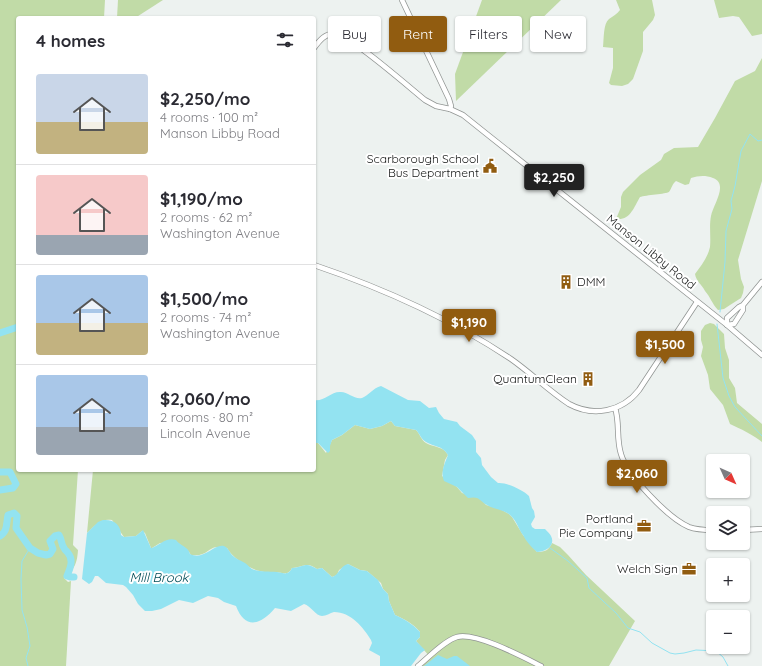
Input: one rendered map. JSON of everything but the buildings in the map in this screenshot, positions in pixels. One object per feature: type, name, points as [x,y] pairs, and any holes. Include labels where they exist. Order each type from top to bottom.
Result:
[{"type":"street","points":[[402,0],[450,99],[450,109]]},
{"type":"street","name":"Manson Libby Road","points":[[316,46],[326,36],[333,33],[342,35],[424,100],[434,105],[460,113],[727,325],[762,355]]},
{"type":"street","points":[[316,266],[369,286],[455,326],[512,360],[565,402],[586,411],[597,412],[615,408],[628,401],[636,394],[697,302]]},
{"type":"street","points":[[744,305],[739,307],[727,318],[727,325],[734,324],[744,305],[762,282]]},
{"type":"street","points":[[615,408],[617,414],[619,446],[622,457],[645,490],[665,511],[681,523],[694,529],[706,530]]},
{"type":"street","points":[[750,530],[762,529]]},
{"type":"street","points":[[418,666],[449,641],[465,636],[485,641],[541,666]]},
{"type":"green space","points":[[0,0],[105,0],[104,16],[16,16],[16,472],[78,472],[73,545],[78,550],[78,555],[76,563],[64,578],[68,582],[71,581],[66,666],[0,666]]},
{"type":"green space","points":[[118,0],[163,0],[138,16],[117,16]]},
{"type":"green space","points":[[482,0],[561,0],[544,16],[530,16],[530,30],[522,38],[522,16],[476,16]]},
{"type":"green space","points":[[616,0],[652,0],[655,15],[653,20],[643,32],[643,51],[633,79],[628,84],[622,86],[611,85],[609,83],[613,68],[613,48],[603,47],[607,21],[620,10]]},
{"type":"green space","points":[[714,0],[762,0],[762,34],[752,36],[739,17],[733,16],[719,18]]},
{"type":"green space","points":[[463,52],[507,52],[456,101],[455,74]]},
{"type":"green space","points":[[762,58],[762,181],[738,260],[744,287],[743,293],[741,298],[724,309],[718,310],[698,281],[695,274],[706,258],[710,247],[711,216],[720,190],[718,181],[710,177],[702,176],[691,178],[689,184],[685,185],[676,181],[669,192],[640,197],[628,216],[621,219],[616,219],[621,207],[621,197],[623,192],[640,175],[661,160],[664,154],[674,148],[698,147],[735,81],[755,71]]},
{"type":"green space","points":[[710,323],[714,324],[724,334],[725,348],[729,360],[729,378],[735,388],[737,403],[762,424],[762,442],[730,424],[723,405],[710,389],[708,375],[701,356],[703,347],[701,331],[705,325]]},
{"type":"green space","points":[[391,421],[395,426],[416,430],[426,443],[441,448],[448,455],[445,460],[442,476],[457,487],[462,493],[480,498],[486,505],[500,509],[509,514],[537,552],[546,550],[552,543],[560,547],[586,575],[635,621],[609,666],[422,666],[431,658],[416,641],[420,637],[420,632],[412,624],[395,615],[389,601],[388,594],[383,589],[381,583],[367,571],[360,570],[348,564],[339,570],[337,575],[332,577],[322,568],[317,569],[311,565],[292,568],[289,572],[285,573],[262,572],[251,568],[233,556],[227,548],[217,547],[204,554],[191,555],[177,542],[160,543],[151,548],[145,533],[142,531],[136,536],[124,537],[112,520],[101,521],[87,533],[93,472],[316,472],[316,443],[318,443],[326,453],[332,440],[342,435],[355,425],[370,429],[382,426]]},
{"type":"water","points":[[381,386],[408,400],[420,401],[429,408],[436,407],[444,419],[457,422],[472,435],[476,441],[476,452],[481,458],[482,465],[491,477],[498,483],[514,487],[523,491],[529,496],[535,517],[531,524],[532,527],[535,529],[545,529],[549,533],[552,543],[549,548],[537,552],[527,542],[515,521],[509,514],[490,507],[477,498],[468,498],[457,487],[444,481],[444,464],[448,455],[443,449],[424,441],[416,430],[395,426],[391,421],[382,426],[370,429],[355,425],[342,435],[332,440],[330,451],[328,453],[318,443],[316,443],[316,400],[337,392],[344,392],[357,398],[362,398]]},
{"type":"water","name":"Mill Brook","points":[[103,520],[116,523],[120,528],[121,535],[124,537],[136,536],[143,530],[151,548],[166,540],[172,539],[176,540],[189,551],[190,554],[195,556],[206,553],[219,546],[223,546],[227,548],[235,558],[245,563],[252,569],[258,571],[286,573],[292,568],[310,565],[317,569],[322,568],[332,577],[348,564],[360,570],[367,571],[378,580],[388,594],[389,601],[395,615],[408,622],[420,632],[420,637],[416,641],[425,650],[411,666],[380,666],[380,656],[369,650],[372,643],[371,640],[356,621],[351,617],[334,612],[325,616],[320,616],[304,604],[291,611],[275,608],[264,618],[254,622],[249,622],[244,619],[236,606],[224,602],[218,598],[208,596],[193,603],[179,600],[161,609],[145,611],[123,585],[106,583],[98,576],[95,576],[89,584],[82,579],[87,533],[98,522]]},
{"type":"water","points":[[438,655],[447,659],[457,656],[470,666],[424,666]]},
{"type":"waterway","points":[[720,312],[725,262],[726,231],[732,209],[731,201],[741,151],[750,134],[758,141],[762,140]]},
{"type":"waterway","points":[[717,324],[723,378],[729,396],[735,407],[762,436]]},
{"type":"waterway","points":[[0,333],[16,328]]},
{"type":"waterway","name":"Mill Brook","points":[[0,472],[10,472],[16,484],[13,488],[0,490]]},
{"type":"waterway","name":"Mill Brook","points":[[0,536],[6,530],[8,515],[14,513],[17,516],[16,528],[30,548],[38,553],[46,555],[50,554],[53,549],[50,541],[55,536],[59,535],[63,546],[71,559],[67,576],[74,577]]},
{"type":"waterway","points":[[28,666],[26,658],[30,646],[22,610],[21,579],[22,561],[30,548]]},
{"type":"waterway","points":[[550,548],[568,561],[587,578],[589,588],[616,613],[628,628],[640,632],[652,643],[670,653],[684,653],[696,650],[716,651],[723,657],[728,666]]},
{"type":"place","name":"Scarborough School Bus Department","points":[[490,166]]},
{"type":"place","name":"DMM","points":[[566,282]]},
{"type":"place","name":"QuantumClean","points":[[588,379]]},
{"type":"place","name":"Portland Pie Company","points":[[644,526]]},
{"type":"place","name":"Welch Sign","points":[[689,569]]}]
